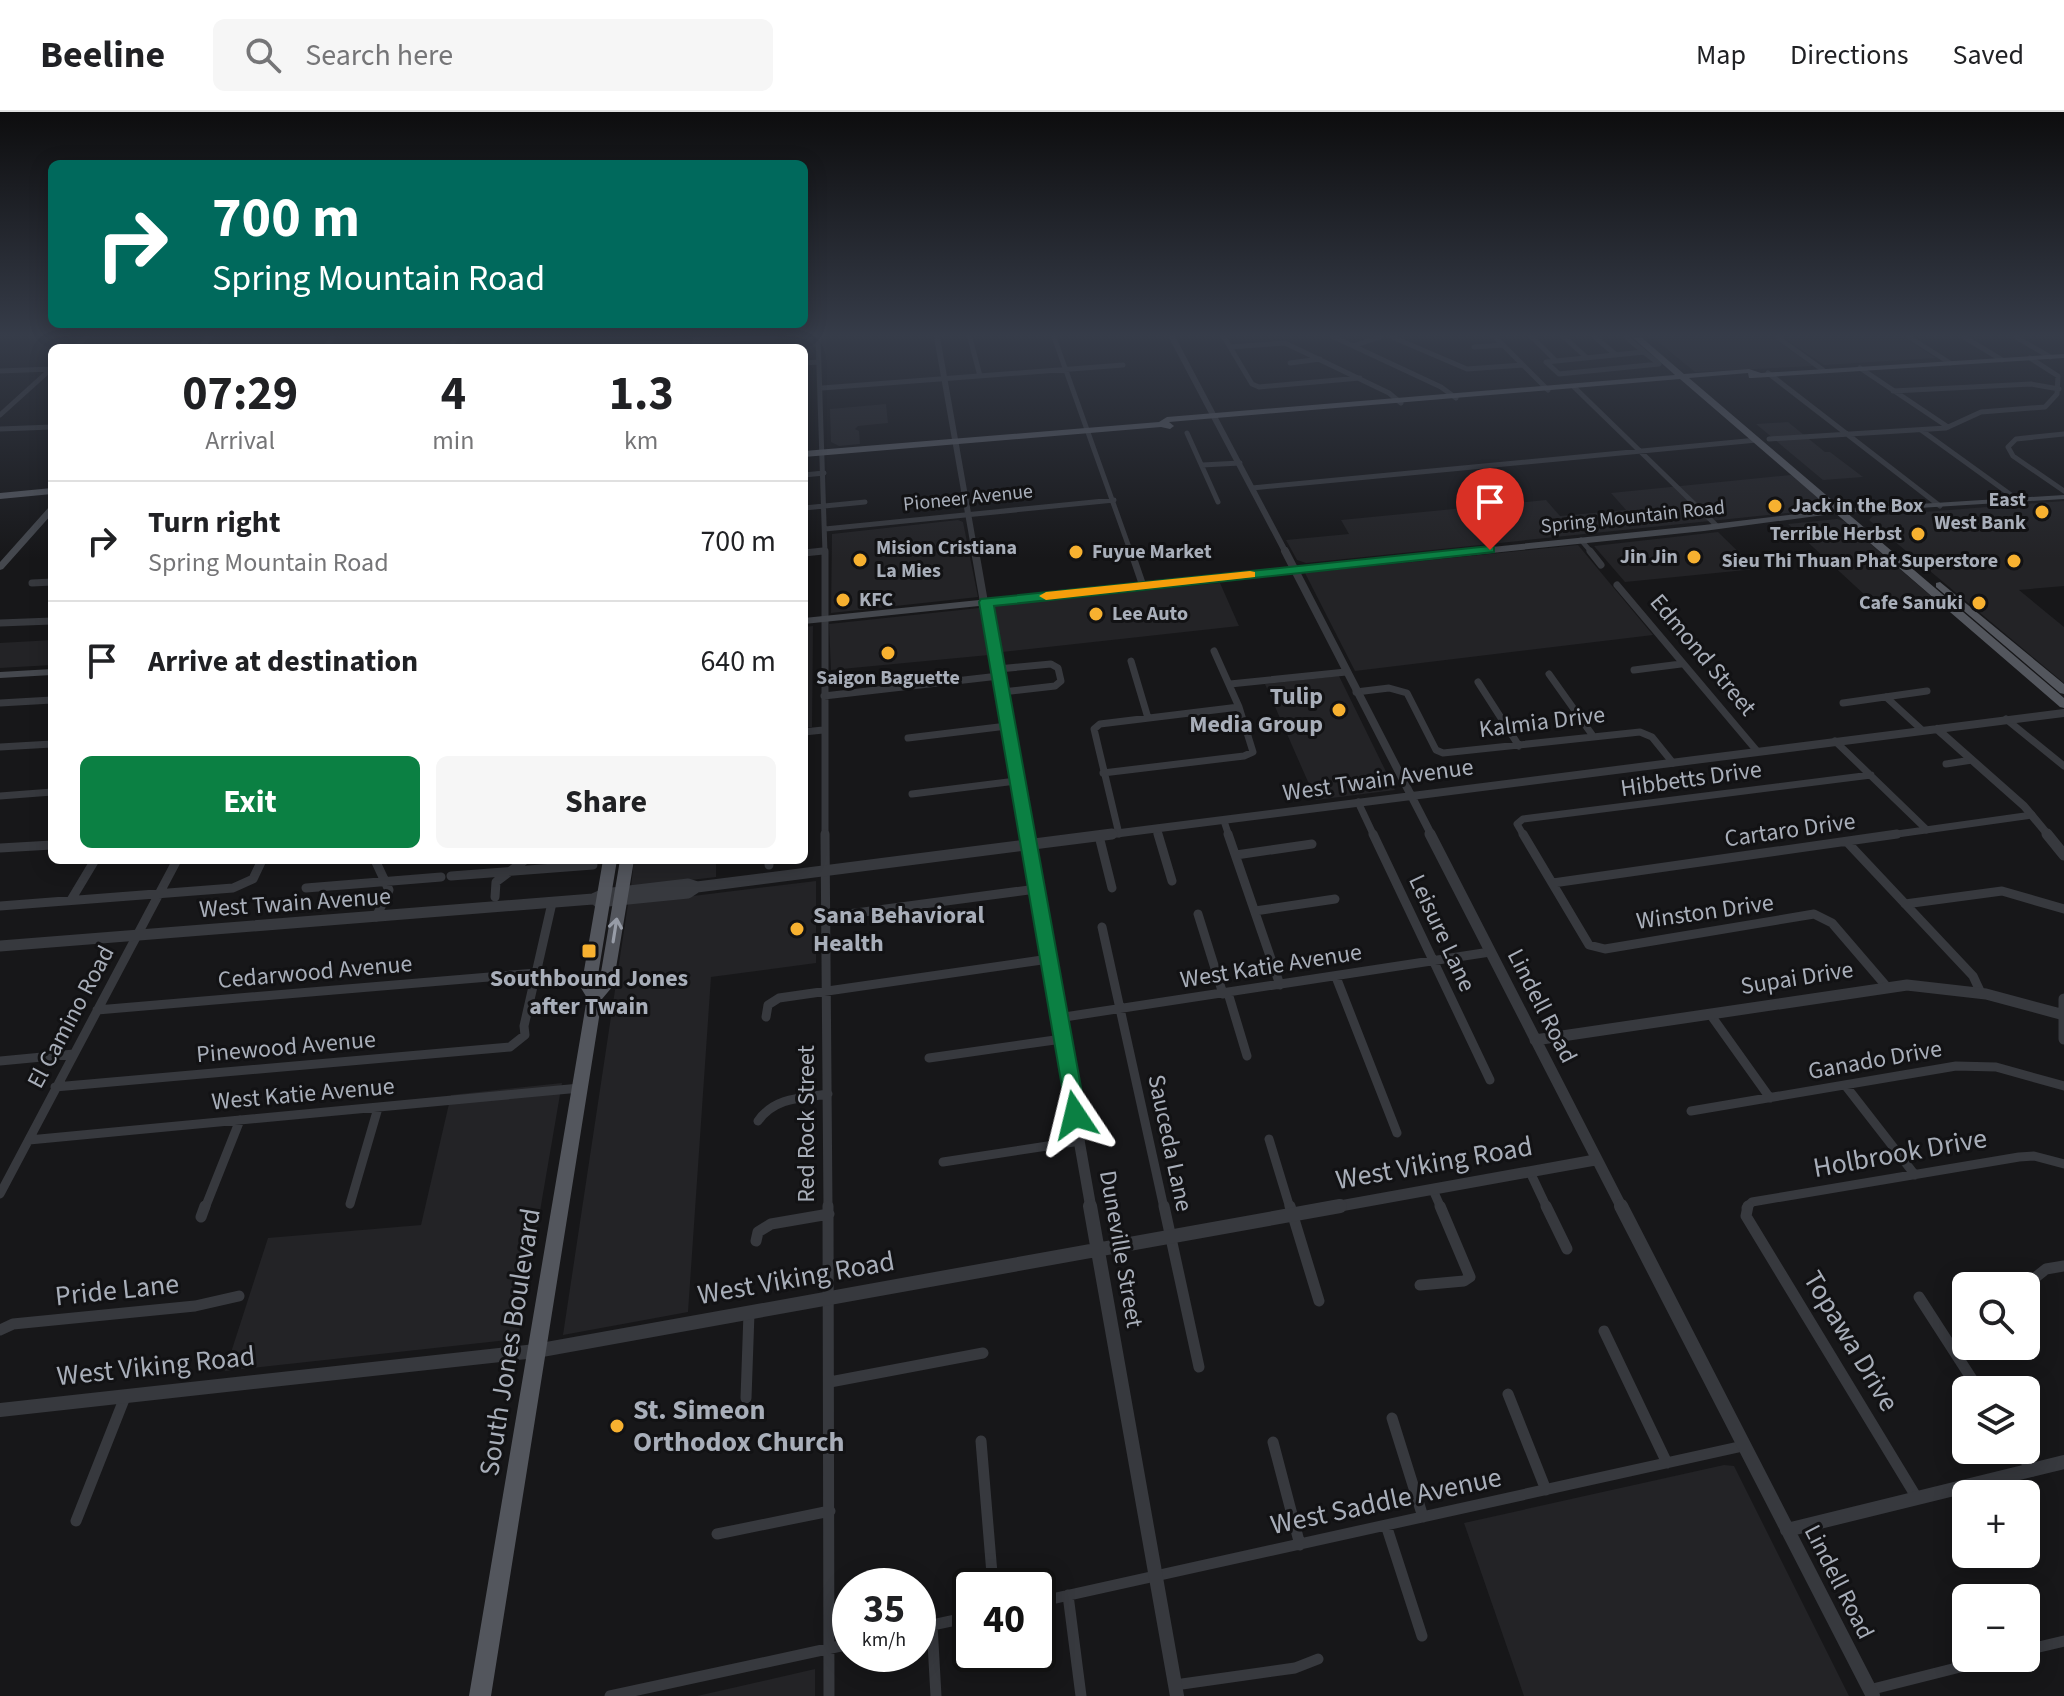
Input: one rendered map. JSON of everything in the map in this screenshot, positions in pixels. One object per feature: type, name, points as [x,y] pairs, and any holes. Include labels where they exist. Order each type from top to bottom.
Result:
[{"type":"main road","points":[[808,454],[1308,411]]},
{"type":"main road","points":[[1726,411],[1976,622],[2064,704]]},
{"type":"main road","points":[[1733,411],[1769,439],[1902,565],[1947,597]]},
{"type":"main road","points":[[0,497],[48,491]]},
{"type":"main road","name":"Spring Mountain Road","points":[[808,621],[1717,526],[2064,494]]},
{"type":"main road","points":[[0,497],[48,497]]},
{"type":"main road","points":[[0,567],[48,513]]},
{"type":"main road","points":[[1976,622],[2064,690]]},
{"type":"main road","points":[[0,675],[48,672]]},
{"type":"main road","name":"South Jones Boulevard","points":[[595,997],[588,988],[600,899],[609,864]]},
{"type":"main road","name":"South Jones Boulevard","points":[[480,1696],[595,997],[606,986],[626,864]]},
{"type":"street","name":"Red Rock Street","points":[[822,411],[825,506],[823,730],[828,991],[829,1696]]},
{"type":"street","name":"Duneville Street","points":[[952,411],[1176,1690]]},
{"type":"street","points":[[1081,411],[1143,586]]},
{"type":"street","name":"Lindell Road","points":[[1212,411],[1871,1693]]},
{"type":"street","points":[[1602,411],[1717,526]]},
{"type":"street","points":[[1816,411],[1940,506]]},
{"type":"street","points":[[1923,411],[1948,427]]},
{"type":"street","points":[[1769,439],[1948,427],[1981,412],[1995,411]]},
{"type":"street","points":[[0,429],[48,427]]},
{"type":"street","points":[[1920,429],[2018,500]]},
{"type":"street","points":[[1187,433],[1218,502]]},
{"type":"street","points":[[2064,434],[2023,437],[2009,443],[2008,447],[2018,460],[2064,494]]},
{"type":"street","points":[[1252,488],[1757,440]]},
{"type":"street","points":[[1202,465],[1240,463]]},
{"type":"street","points":[[808,475],[824,473]]},
{"type":"street","name":"Pioneer Avenue","points":[[825,529],[1114,500]]},
{"type":"street","points":[[808,508],[865,502]]},
{"type":"street","points":[[1581,540],[1601,565]]},
{"type":"street","points":[[808,553],[825,551]]},
{"type":"street","points":[[32,583],[48,582]]},
{"type":"street","name":"Edmond Street","points":[[1617,585],[1757,751]]},
{"type":"street","points":[[0,623],[48,621]]},
{"type":"street","points":[[1103,773],[1244,756],[1253,752],[1239,707],[1214,651]]},
{"type":"street","points":[[1131,661],[1148,718]]},
{"type":"street","points":[[824,696],[1051,664],[1058,668],[1061,681],[1055,686],[1002,692]]},
{"type":"street","points":[[1634,670],[1681,664]]},
{"type":"street","points":[[1230,684],[1346,672]]},
{"type":"street","points":[[1549,674],[1593,736]]},
{"type":"street","points":[[1478,682],[1519,746]]},
{"type":"street","name":"Kalmia Drive","points":[[1356,692],[1393,687],[1407,693],[1436,750],[1443,753],[1633,731],[1646,733],[1656,740],[1673,763]]},
{"type":"street","points":[[1843,703],[1927,691]]},
{"type":"street","points":[[1886,697],[1922,730]]},
{"type":"street","points":[[0,703],[48,700]]},
{"type":"street","points":[[1119,834],[1093,733],[1097,726],[1239,707]]},
{"type":"street","name":"West Twain Avenue","points":[[0,946],[376,917],[493,903],[552,903],[688,893],[697,887],[2064,713]]},
{"type":"street","points":[[2006,719],[2064,766]]},
{"type":"street","points":[[908,738],[1007,726]]},
{"type":"street","points":[[1937,729],[2032,815],[2064,855]]},
{"type":"street","points":[[808,732],[823,730]]},
{"type":"street","points":[[1835,741],[1927,830]]},
{"type":"street","points":[[0,747],[48,744]]},
{"type":"street","points":[[1946,764],[1972,760]]},
{"type":"street","name":"Hibbetts Drive","points":[[1553,883],[1517,822],[1871,775]]},
{"type":"street","points":[[912,794],[1016,781]]},
{"type":"street","points":[[0,796],[48,792]]},
{"type":"street","name":"Leisure Lane","points":[[1358,802],[1490,1080]]},
{"type":"street","name":"Cartaro Drive","points":[[1553,883],[2032,815]]},
{"type":"street","points":[[1224,821],[1280,985]]},
{"type":"street","points":[[1156,829],[1172,881]]},
{"type":"street","points":[[1099,836],[1112,888]]},
{"type":"street","points":[[1847,842],[1973,976],[1980,991]]},
{"type":"street","points":[[1236,855],[1312,844]]},
{"type":"street","points":[[0,848],[48,845]]},
{"type":"street","points":[[71,900],[93,864]]},
{"type":"street","name":"El Camino Road","points":[[0,1194],[175,864]]},
{"type":"street","points":[[0,906],[233,888],[248,883],[260,864]]},
{"type":"street","points":[[377,864],[386,884]]},
{"type":"street","points":[[493,903],[500,888],[500,879],[519,864]]},
{"type":"street","points":[[306,888],[386,884],[446,876],[593,865]]},
{"type":"street","name":"Winston Drive","points":[[1553,883],[1585,942],[1593,947],[1605,949],[1814,914],[1823,917],[1887,987]]},
{"type":"street","points":[[376,917],[386,884]]},
{"type":"street","points":[[826,917],[1036,889]]},
{"type":"street","points":[[1905,904],[2002,891],[2064,909]]},
{"type":"street","points":[[1255,911],[1335,899]]},
{"type":"street","points":[[536,973],[552,903]]},
{"type":"street","points":[[1198,914],[1247,1056]]},
{"type":"street","name":"Sauceda Lane","points":[[1102,927],[1199,1367]]},
{"type":"street","name":"West Katie Avenue","points":[[1058,1018],[1490,952]]},
{"type":"street","points":[[766,1017],[768,1005],[779,998],[1049,959]]},
{"type":"street","name":"Cedarwood Avenue","points":[[97,1010],[536,973]]},
{"type":"street","name":"Pinewood Avenue","points":[[55,1087],[500,1049],[519,1042],[525,1035],[536,973]]},
{"type":"street","points":[[1336,977],[1397,1133]]},
{"type":"street","name":"Supai Drive","points":[[1535,1040],[1887,987],[1953,986],[2063,1014]]},
{"type":"street","points":[[2064,999],[2064,1039]]},
{"type":"street","points":[[1710,1014],[1770,1098]]},
{"type":"street","points":[[929,1058],[1062,1039]]},
{"type":"street","points":[[0,1061],[74,1054]]},
{"type":"street","name":"Ganado Drive","points":[[1691,1111],[1956,1066],[1996,1067],[2064,1086]]},
{"type":"street","points":[[1845,1085],[1915,1175]]},
{"type":"street","name":"West Katie Avenue","points":[[29,1140],[581,1088]]},
{"type":"street","points":[[758,1121],[764,1111],[777,1102],[828,1094]]},
{"type":"street","points":[[350,1204],[378,1108]]},
{"type":"street","points":[[201,1217],[240,1120]]},
{"type":"street","points":[[1269,1139],[1319,1301]]},
{"type":"street","points":[[943,1162],[1080,1141]]},
{"type":"street","name":"Holbrook Drive","points":[[1746,1208],[1752,1202],[2019,1157],[2034,1156],[2064,1164]]},
{"type":"street","name":"West Viking Road","points":[[0,1410],[536,1351],[1595,1160]]},
{"type":"street","points":[[1530,1172],[1567,1249]]},
{"type":"street","points":[[1420,1285],[1464,1281],[1470,1277],[1433,1190]]},
{"type":"street","name":"Topawa Drive","points":[[1746,1208],[1746,1216],[1917,1498]]},
{"type":"street","points":[[756,1241],[758,1232],[771,1224],[829,1214]]},
{"type":"street","points":[[2038,1272],[2064,1266]]},
{"type":"street","name":"Pride Lane","points":[[0,1330],[13,1324],[195,1306],[239,1296]]},
{"type":"street","points":[[1919,1297],[1970,1376]]},
{"type":"street","points":[[746,1398],[749,1313]]},
{"type":"street","points":[[1604,1331],[1667,1463]]},
{"type":"street","points":[[830,1382],[983,1353]]},
{"type":"street","points":[[1508,1394],[1546,1490]]},
{"type":"street","points":[[76,1521],[125,1396]]},
{"type":"street","points":[[1392,1418],[1423,1517]]},
{"type":"street","points":[[981,1441],[992,1568]]},
{"type":"street","points":[[1273,1442],[1300,1545]]},
{"type":"street","name":"West Saddle Avenue","points":[[1056,1598],[1743,1446]]},
{"type":"street","points":[[1787,1530],[2064,1462]]},
{"type":"street","points":[[2028,1464],[2032,1471]]},
{"type":"street","points":[[717,1534],[830,1511]]},
{"type":"street","points":[[1386,1525],[1422,1636]]},
{"type":"street","points":[[1068,1595],[1081,1696]]},
{"type":"street","points":[[2040,1647],[2064,1641]]},
{"type":"street","points":[[610,1696],[832,1647]]},
{"type":"street","points":[[1176,1690],[1295,1668],[1318,1659]]},
{"type":"street","points":[[1871,1693],[1952,1670]]},
{"type":"street","points":[[932,1672],[936,1696]]},
{"type":"shaded area","points":[[830,411],[887,411],[888,423],[858,426],[855,429],[859,431],[860,444],[839,446],[831,442]]},
{"type":"shaded area","points":[[1788,422],[1863,477],[1823,480],[1756,424]]},
{"type":"shaded area","points":[[1791,475],[1823,501],[1826,509],[1306,563],[1297,560],[1286,540],[1349,534],[1341,520],[1546,500],[1560,516],[1626,510],[1611,493]]},
{"type":"shaded area","points":[[2064,501],[2064,586],[2019,590],[2064,627],[2064,683],[1869,520],[1873,516]]},
{"type":"shaded area","points":[[958,520],[963,522],[978,597],[831,613],[832,534]]},
{"type":"shaded area","points":[[1844,521],[1938,602],[1880,609],[1788,524]]},
{"type":"shaded area","points":[[1718,532],[1756,569],[1625,582],[1594,546]]},
{"type":"shaded area","points":[[1578,545],[1653,635],[1355,671],[1305,573]]},
{"type":"shaded area","points":[[1220,583],[1239,626],[1002,652],[994,606]]},
{"type":"shaded area","points":[[979,608],[989,655],[831,670],[829,624]]},
{"type":"shaded area","points":[[813,626],[812,727],[808,728],[808,627]]},
{"type":"shaded area","points":[[48,640],[48,665],[0,668],[0,643]]},
{"type":"shaded area","points":[[1339,676],[1395,790],[1316,800],[1265,684]]},
{"type":"shaded area","points":[[634,864],[716,864],[716,877],[631,887]]},
{"type":"shaded area","points":[[816,881],[816,963],[711,977],[688,1312],[563,1335],[628,904]]},
{"type":"shaded area","points":[[562,1083],[518,1339],[225,1371],[268,1238],[421,1225],[451,1095]]},
{"type":"shaded area","points":[[1724,1465],[1734,1466],[1849,1696],[1524,1696],[1464,1523]]},
{"type":"shaded area","points":[[815,1669],[815,1696],[697,1696]]},
{"type":"slow traffic","points":[[1046,596],[1250,575]]},
{"type":"place","name":"Jack in the Box","points":[[1775,506]]},
{"type":"place","name":"East West Bank","points":[[2042,512]]},
{"type":"place","name":"Terrible Herbst","points":[[1918,534]]},
{"type":"place","name":"Fuyue Market","points":[[1076,552]]},
{"type":"place","name":"Jin Jin","points":[[1694,557]]},
{"type":"place","name":"Mision Cristiana La Mies","points":[[860,560]]},
{"type":"place","name":"Sieu Thi Thuan Phat Superstore","points":[[2014,561]]},
{"type":"place","name":"KFC","points":[[843,600]]},
{"type":"place","name":"Cafe Sanuki","points":[[1979,603]]},
{"type":"place","name":"Lee Auto","points":[[1096,614]]},
{"type":"place","name":"Saigon Baguette","points":[[888,653]]},
{"type":"place","name":"Tulip Media Group","points":[[1339,710]]},
{"type":"place","name":"Sana Behavioral Health","points":[[797,929]]},
{"type":"place","name":"Southbound Jones after Twain","points":[[589,951]]},
{"type":"place","name":"St. Simeon Orthodox Church","points":[[617,1426]]},
{"type":"route","points":[[1075,1115],[986,602],[1490,550]]}]
